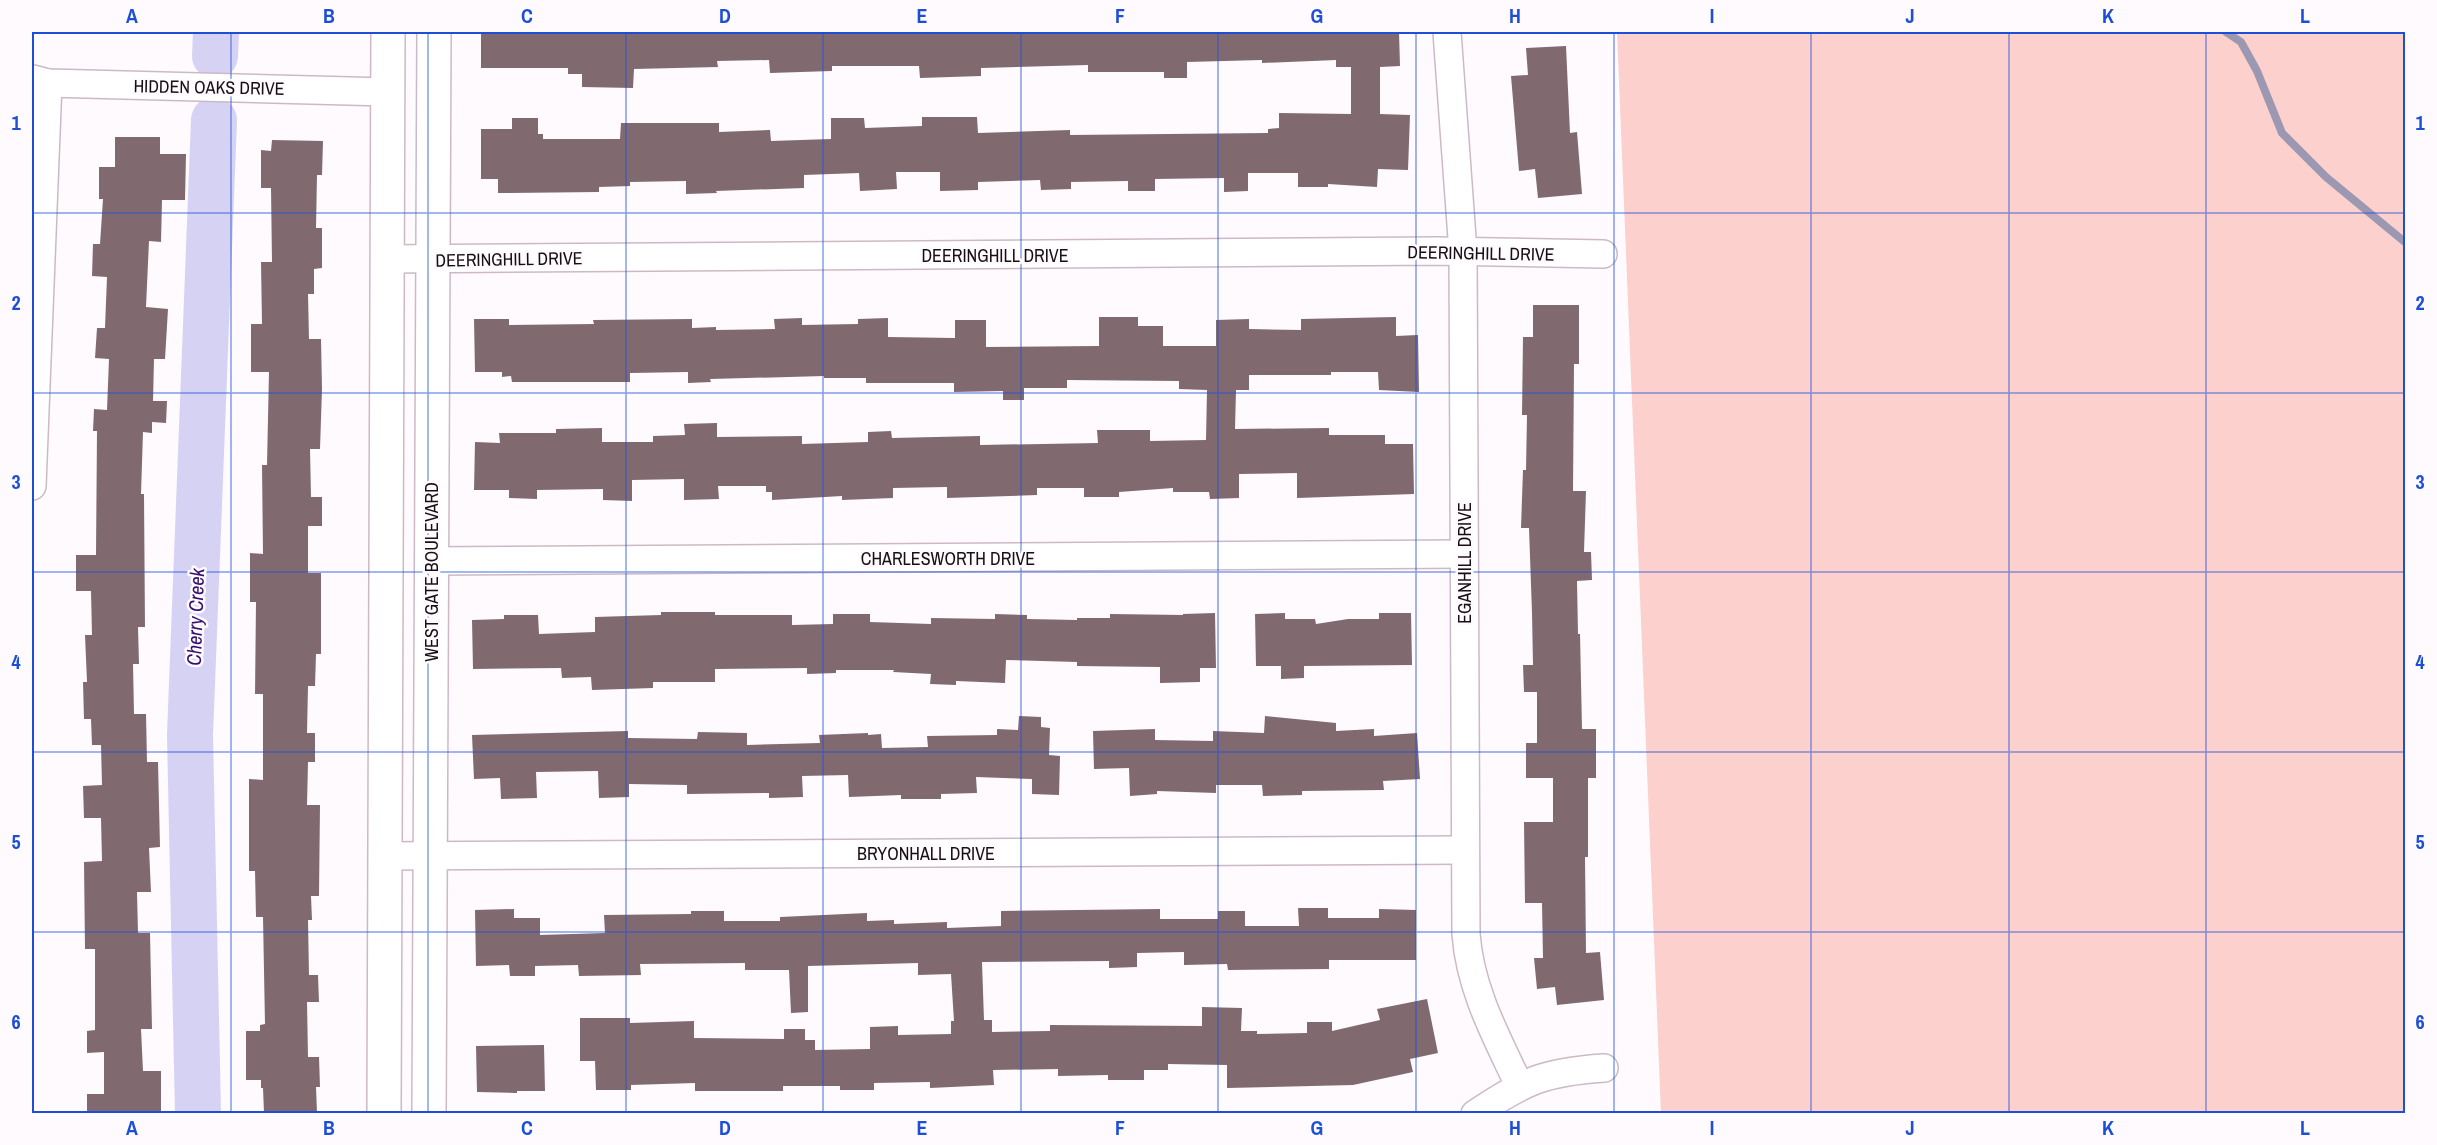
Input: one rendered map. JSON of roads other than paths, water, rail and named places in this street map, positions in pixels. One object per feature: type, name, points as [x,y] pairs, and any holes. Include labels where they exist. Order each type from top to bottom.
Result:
[{"type":"main road","points":[[384,1113],[388,32]]},
{"type":"main road","name":"WEST GATE BOULEVARD","points":[[429,1113],[434,32]]},
{"type":"street","name":"EGANHILL DRIVE","points":[[1447,32],[1463,252],[1468,960],[1483,1008],[1519,1085]]},
{"type":"street","name":"HIDDEN OAKS DRIVE","points":[[40,81],[387,92]]},
{"type":"street","points":[[32,486],[40,81]]},
{"type":"street","name":"DEERINGHILL DRIVE","points":[[387,259],[1463,252],[1603,254]]},
{"type":"street","name":"CHARLESWORTH DRIVE","points":[[431,561],[1464,555]]},
{"type":"street","name":"BRYONHALL DRIVE","points":[[386,856],[1466,850]]},
{"type":"street","points":[[1475,1113],[1519,1085],[1542,1076],[1568,1070],[1604,1068]]},
{"type":"waterway","name":"Cherry Creek","points":[[215,56],[216,32]]},
{"type":"waterway","points":[[2226,32],[2241,42],[2257,71],[2282,133],[2326,177],[2406,243]]},
{"type":"waterway","name":"Cherry Creek","points":[[198,1114],[190,735],[214,120]]}]
